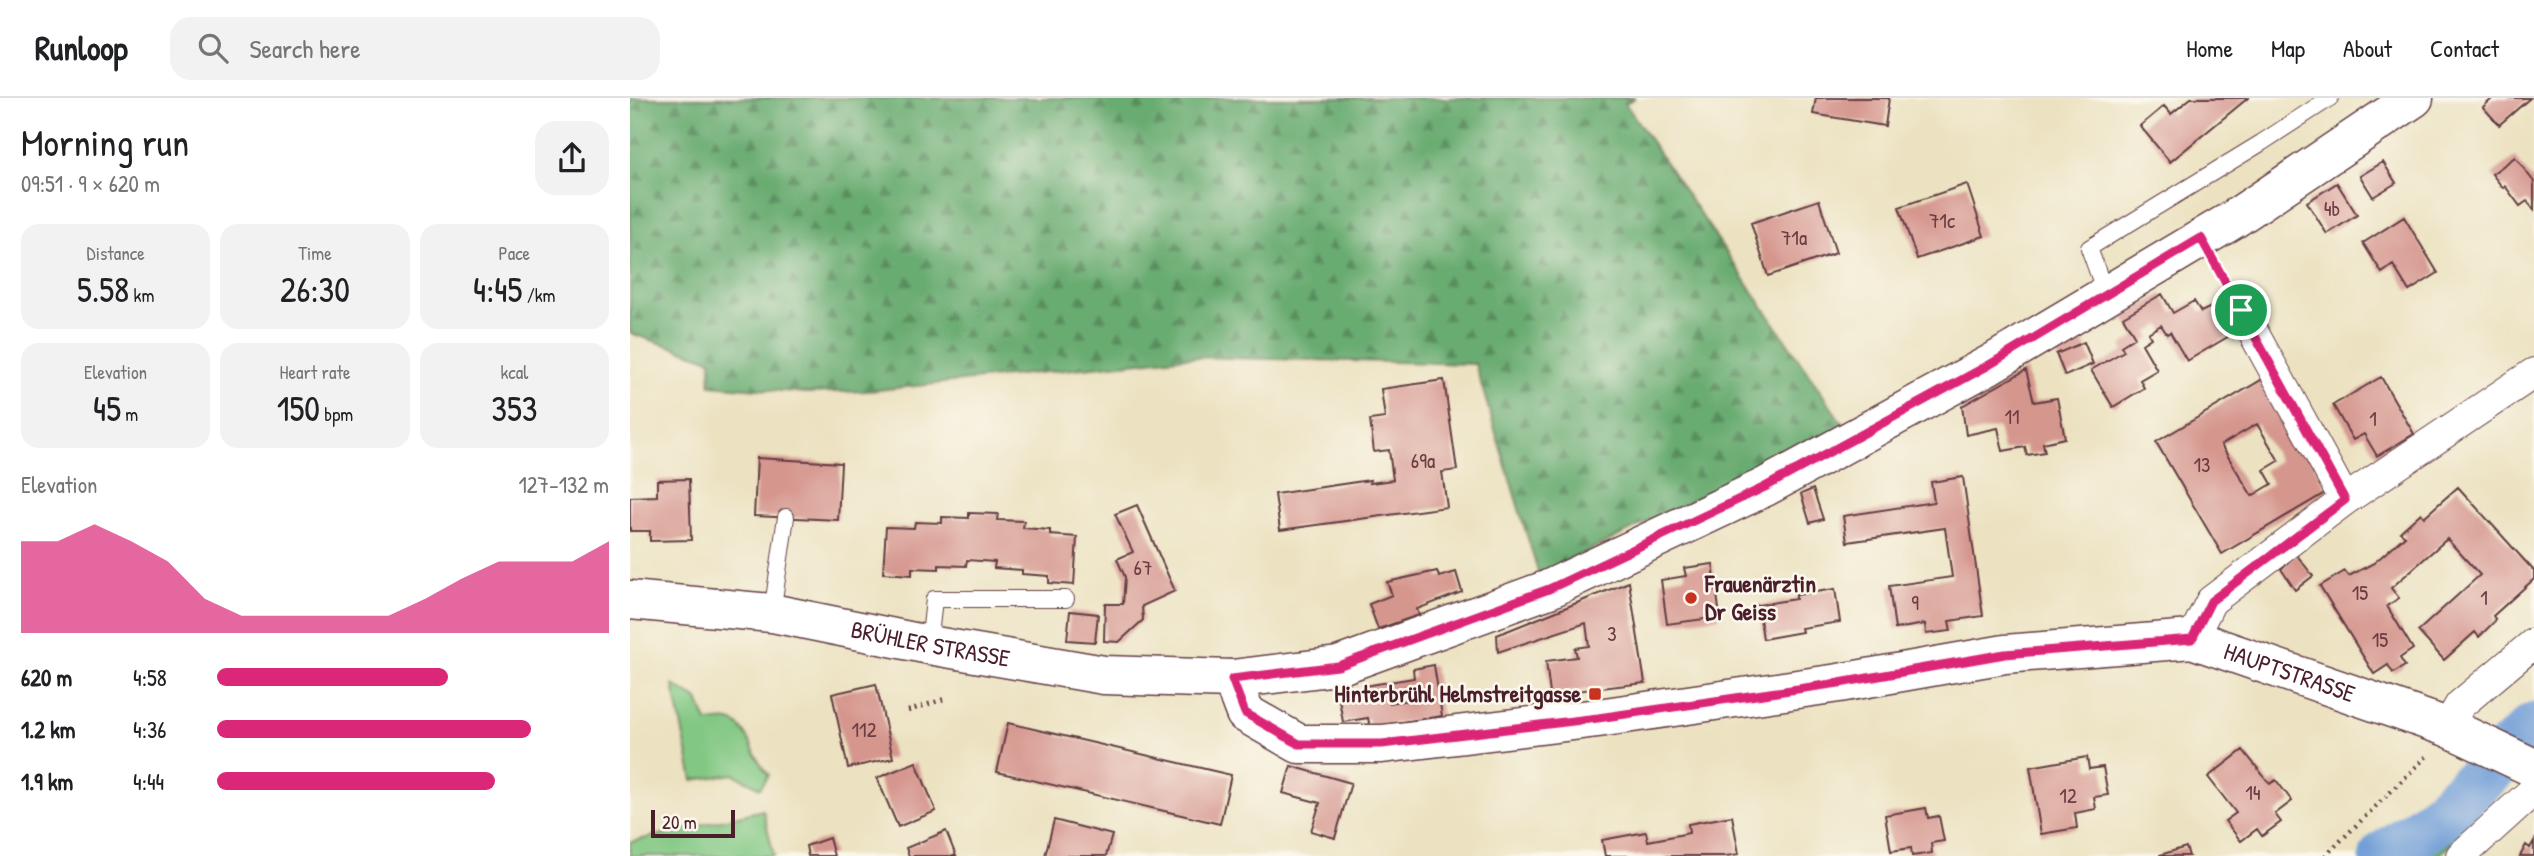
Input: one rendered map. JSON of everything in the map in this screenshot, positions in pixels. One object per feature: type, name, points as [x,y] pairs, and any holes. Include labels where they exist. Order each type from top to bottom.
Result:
[{"type":"main road","name":"BRÜHLER STRASSE","points":[[630,600],[772,613],[929,645],[1104,675],[1232,679],[1338,666],[1549,589],[1765,487],[1989,365],[2234,219],[2414,98]]},
{"type":"main road","name":"HAUPTSTRASSE","points":[[1232,679],[1245,713],[1299,744],[1382,744],[1611,716],[1839,683],[2005,654],[2192,639],[2447,727],[2481,743],[2532,775]]},
{"type":"street","points":[[2241,310],[2345,500]]},
{"type":"street","points":[[2192,639],[2211,601],[2345,500],[2534,373]]},
{"type":"street","points":[[2447,727],[2460,705],[2534,643]]},
{"type":"street","points":[[2460,856],[2532,775]]},
{"type":"lane","points":[[2106,295],[2089,248],[2330,98]]},
{"type":"lane","points":[[772,613],[786,517]]},
{"type":"lane","points":[[929,645],[934,599],[1066,599]]},
{"type":"path","points":[[2201,238],[2241,310]]},
{"type":"path","points":[[908,712],[944,699]]},
{"type":"path","points":[[2325,856],[2436,746],[2447,727]]},
{"type":"green space","points":[[630,98],[1635,98],[1625,103],[1844,426],[1539,575],[1475,364],[1187,357],[869,391],[806,393],[710,385],[711,360],[630,333]]},
{"type":"green space","points":[[673,685],[698,700],[707,722],[728,720],[737,724],[769,775],[760,788],[734,774],[693,780]]},
{"type":"green space","points":[[2459,766],[2495,793],[2455,841],[2438,856],[2367,856]]},
{"type":"green space","points":[[763,810],[774,856],[630,856],[630,842]]},
{"type":"building","points":[[1816,98],[1889,98],[1885,126],[1813,114]]},
{"type":"building","points":[[2191,98],[2248,98],[2170,162],[2140,126],[2164,106],[2171,114]]},
{"type":"building","points":[[2493,98],[2530,98],[2499,125],[2483,107]]},
{"type":"building","points":[[2515,157],[2534,182],[2534,210],[2527,201],[2520,206],[2492,174]]},
{"type":"building","points":[[2383,162],[2396,183],[2373,197],[2360,176]]},
{"type":"building","points":[[2337,183],[2357,215],[2327,234],[2307,202]]},
{"type":"building","points":[[1967,184],[1984,236],[1917,259],[1899,207]]},
{"type":"building","points":[[1819,200],[1836,253],[1768,276],[1751,223]]},
{"type":"building","points":[[2404,217],[2438,273],[2409,291],[2393,265],[2382,273],[2363,243]]},
{"type":"building","points":[[2162,294],[2173,313],[2194,301],[2201,312],[2211,307],[2218,319],[2230,312],[2241,329],[2187,361],[2170,332],[2167,334],[2161,325],[2148,333],[2151,338],[2142,344],[2157,370],[2140,380],[2144,388],[2113,407],[2091,370],[2124,351],[2121,346],[2135,337],[2123,317]]},
{"type":"building","points":[[2084,342],[2093,364],[2065,376],[2056,354]]},
{"type":"building","points":[[2026,370],[2034,402],[2057,398],[2065,438],[2043,443],[2045,452],[2027,455],[2025,447],[2003,451],[1998,428],[1966,435],[1962,406]]},
{"type":"building","points":[[2268,376],[2328,491],[2222,554],[2156,442]],"holes":[[[2257,424],[2279,461],[2264,470],[2272,484],[2252,496],[2221,445]]]},
{"type":"building","points":[[2381,377],[2414,434],[2377,456],[2364,434],[2353,440],[2333,405]]},
{"type":"building","points":[[1444,380],[1457,470],[1442,472],[1447,507],[1280,530],[1275,494],[1370,480],[1370,483],[1393,480],[1389,450],[1374,452],[1370,420],[1385,418],[1381,389]]},
{"type":"building","points":[[757,458],[841,463],[838,520],[754,516]]},
{"type":"building","points":[[1963,477],[1983,616],[1949,621],[1951,631],[1926,634],[1925,624],[1895,629],[1889,586],[1952,577],[1945,528],[1847,542],[1843,516],[1934,502],[1931,482]]},
{"type":"building","points":[[689,479],[691,540],[650,541],[650,531],[630,531],[630,497],[657,496],[657,480]]},
{"type":"building","points":[[2458,487],[2534,571],[2534,579],[2493,616],[2496,620],[2479,637],[2475,632],[2444,660],[2418,631],[2480,575],[2447,539],[2391,588],[2399,598],[2387,606],[2413,649],[2400,658],[2405,666],[2393,673],[2388,665],[2374,674],[2320,586],[2345,571],[2349,576],[2374,563],[2405,536],[2400,532],[2421,513],[2424,517]]},
{"type":"building","points":[[1813,489],[1823,519],[1810,523],[1801,494]]},
{"type":"building","points":[[1137,505],[1175,591],[1142,606],[1143,620],[1119,642],[1104,641],[1105,604],[1123,604],[1125,577],[1117,559],[1133,552],[1115,514]]},
{"type":"building","points":[[969,513],[998,514],[997,520],[1024,521],[1023,528],[1050,530],[1050,535],[1077,537],[1074,585],[1049,583],[1049,576],[1022,574],[1022,570],[994,568],[995,562],[967,560],[966,566],[912,568],[912,575],[883,573],[886,527],[914,528],[915,522],[942,523],[942,517],[969,518]]},
{"type":"building","points":[[2296,554],[2313,576],[2295,590],[2281,569]]},
{"type":"building","name":"Frauenärztin Dr Geiss","points":[[1713,564],[1720,617],[1667,624],[1661,580],[1686,576],[1684,568]]},
{"type":"building","points":[[1437,571],[1439,577],[1456,572],[1462,592],[1417,609],[1419,615],[1378,629],[1369,604],[1392,595],[1387,582]]},
{"type":"building","points":[[1629,582],[1645,683],[1550,694],[1546,661],[1577,657],[1575,648],[1589,646],[1586,623],[1498,652],[1497,635]]},
{"type":"building","points":[[1835,589],[1840,622],[1801,628],[1802,632],[1763,639],[1758,605]]},
{"type":"building","points":[[1070,611],[1098,614],[1095,642],[1067,640]]},
{"type":"building","points":[[1434,665],[1442,716],[1370,727],[1368,718],[1343,722],[1339,699],[1365,695],[1364,686],[1414,678],[1413,669]],"holes":[[[1416,689],[1417,699],[1389,703],[1387,694]]]},
{"type":"building","points":[[876,684],[893,758],[848,768],[832,694]]},
{"type":"building","points":[[1008,723],[1231,775],[1220,824],[997,772]]},
{"type":"building","points":[[2243,750],[2270,784],[2276,780],[2292,801],[2275,814],[2281,822],[2262,836],[2257,829],[2241,841],[2225,821],[2236,813],[2208,777]]},
{"type":"building","points":[[2087,757],[2089,769],[2103,767],[2108,795],[2094,797],[2096,809],[2075,813],[2077,828],[2041,834],[2030,767]]},
{"type":"building","points":[[916,762],[936,811],[898,827],[877,778]]},
{"type":"building","points":[[1291,766],[1351,783],[1335,838],[1311,831],[1320,803],[1283,793]]},
{"type":"building","points":[[1926,808],[1928,818],[1939,816],[1944,841],[1931,843],[1932,853],[1912,856],[1911,848],[1891,851],[1885,815]]},
{"type":"building","points":[[1732,816],[1739,854],[1605,856],[1602,840],[1646,832],[1648,841],[1689,833],[1688,824]]},
{"type":"building","points":[[1054,820],[1112,835],[1106,856],[1045,856]]},
{"type":"building","points":[[946,831],[956,856],[909,856],[906,848]]},
{"type":"building","points":[[829,838],[834,856],[808,856],[806,846]]},
{"type":"building","points":[[2534,841],[2534,856],[2520,856],[2526,845],[2530,848]]},
{"type":"building","points":[[2186,847],[2189,856],[2160,856],[2160,855]]},
{"type":"waterway","points":[[2385,856],[2434,821],[2534,728]]},
{"type":"place","name":"Frauenärztin Dr Geiss","points":[[1691,598]]},
{"type":"place","name":"Hinterbrühl Helmstreitgasse","points":[[1595,694]]},
{"type":"route","points":[[2201,238],[2241,310],[2345,500],[2211,601],[2192,639],[2005,654],[1839,683],[1598,718],[1382,744],[1299,744],[1245,713],[1232,679],[1338,666],[1549,589],[1765,487],[1989,365],[2201,238]]}]
